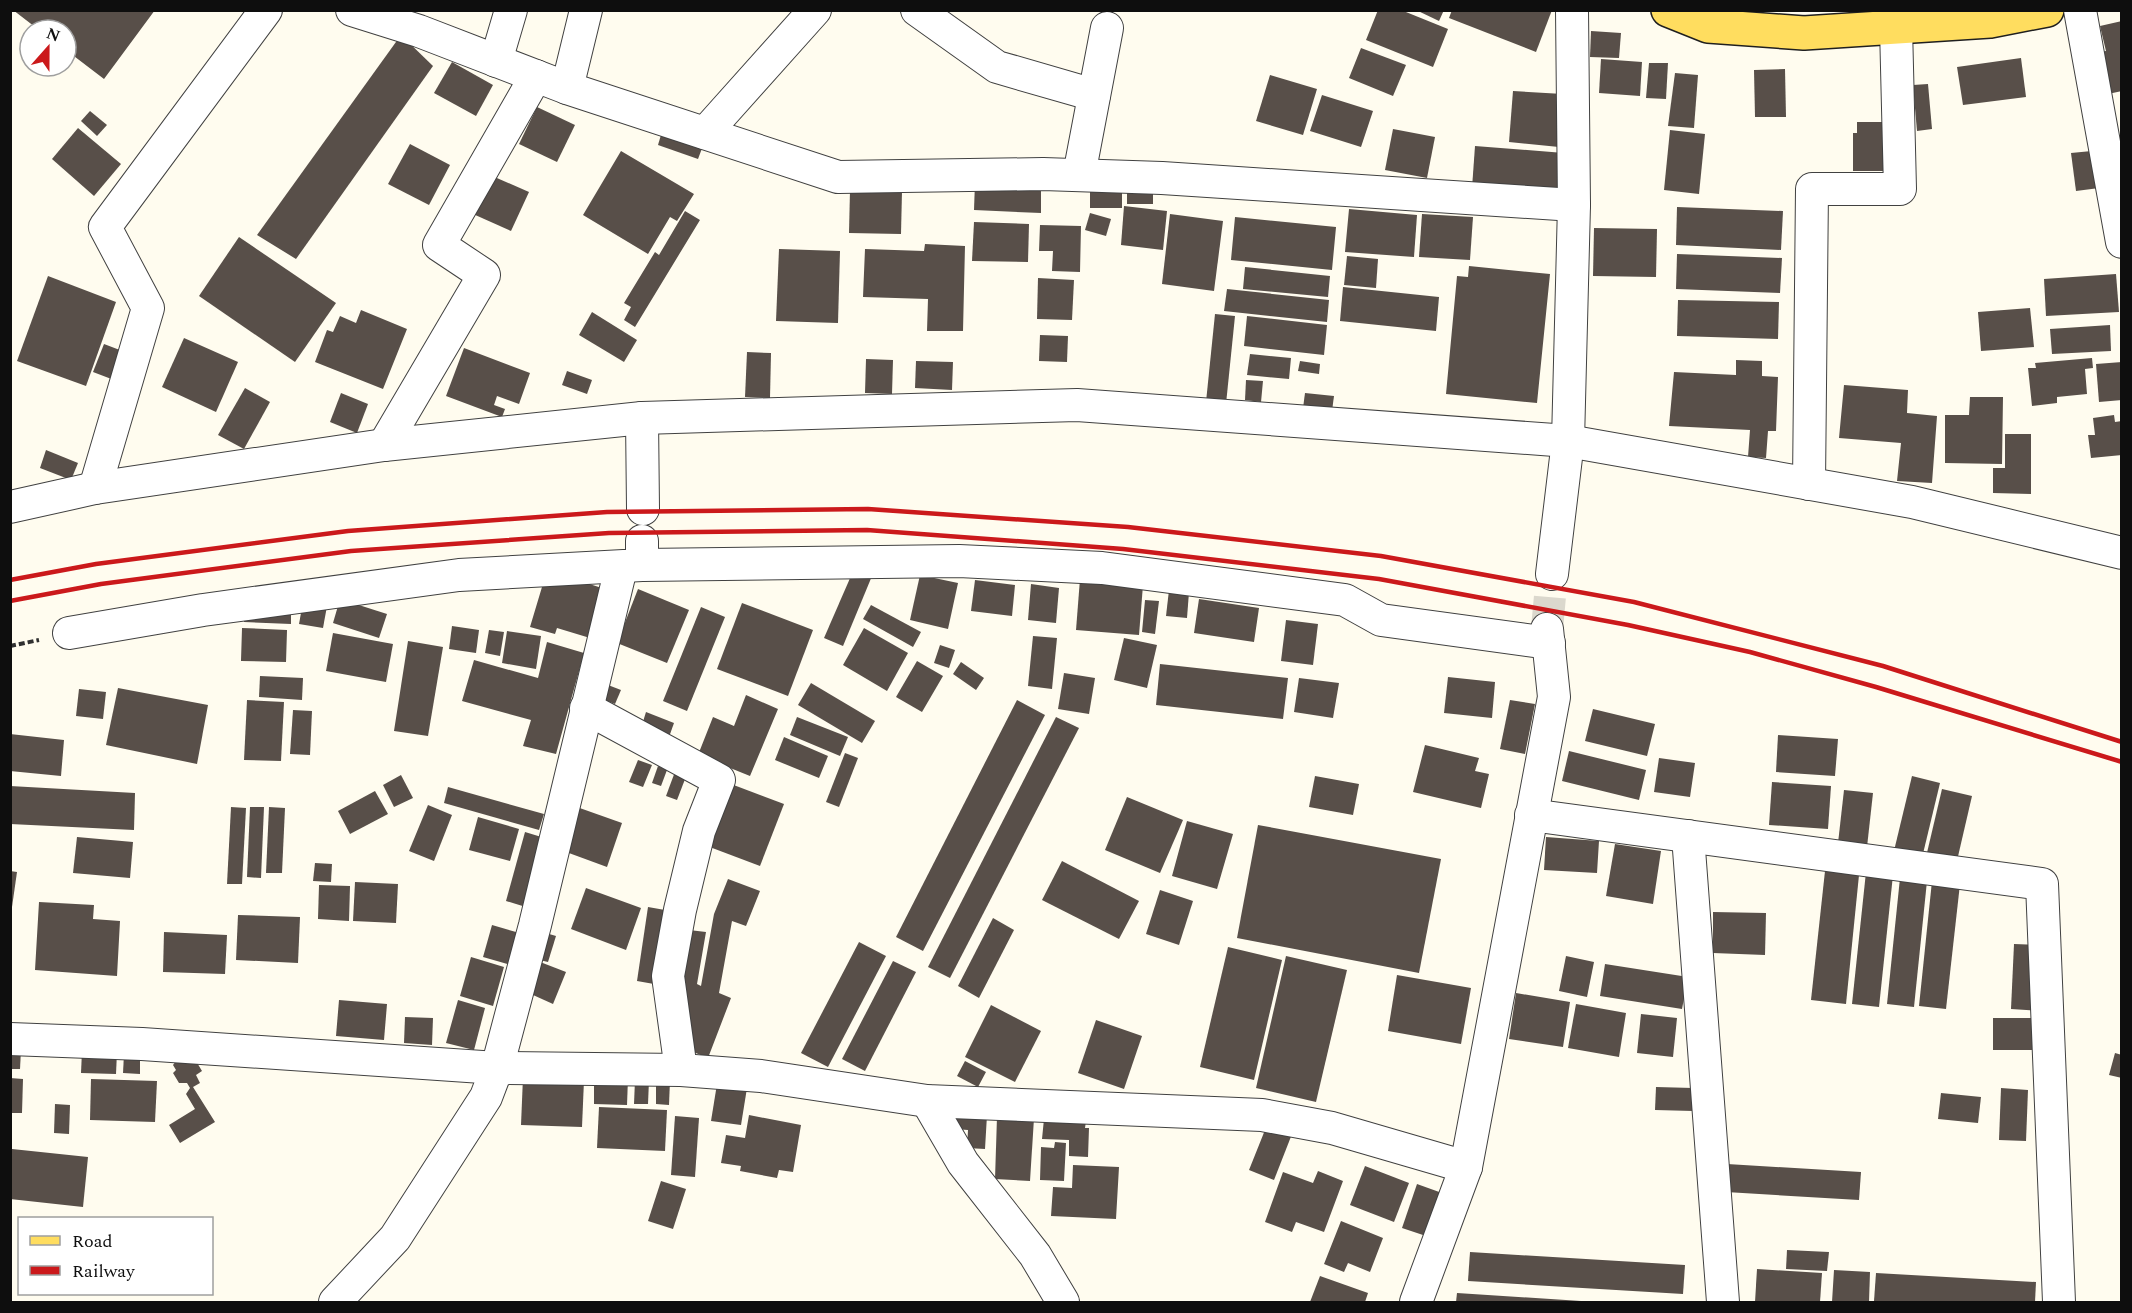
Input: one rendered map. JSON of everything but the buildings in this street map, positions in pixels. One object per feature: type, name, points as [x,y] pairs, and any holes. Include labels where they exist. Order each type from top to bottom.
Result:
[{"type":"main road","points":[[1668,10],[1708,26],[1804,33],[1990,21],[2047,10]]},
{"type":"street","points":[[95,488],[148,308],[105,227],[266,10]]},
{"type":"street","points":[[352,10],[422,21],[496,61],[567,88],[838,177],[1079,175],[1162,178],[1574,205]]},
{"type":"street","points":[[496,61],[511,10]]},
{"type":"street","points":[[567,88],[586,10]]},
{"type":"street","points":[[705,133],[815,10]]},
{"type":"street","points":[[916,10],[997,67],[1094,95]]},
{"type":"street","points":[[1552,574],[1568,441],[1574,205],[1572,10]]},
{"type":"street","points":[[2080,10],[2121,242]]},
{"type":"street","points":[[1809,484],[1812,189],[1900,189],[1896,27]]},
{"type":"street","points":[[1079,175],[1107,28]]},
{"type":"street","points":[[384,445],[484,275],[439,245],[536,76]]},
{"type":"street","points":[[10,507],[95,488],[384,445],[642,418],[1077,405],[1568,441],[1912,502],[2121,553]]},
{"type":"street","points":[[642,418],[643,509]]},
{"type":"street","points":[[335,1302],[394,1238],[486,1097],[497,1068],[535,925],[586,708],[635,558]]},
{"type":"street","points":[[69,633],[202,610],[459,575],[635,558],[959,561],[1102,568],[1345,600],[1380,620],[1548,636],[1554,697],[1466,1167],[1416,1302]]},
{"type":"street","points":[[586,708],[719,780],[699,831],[680,910],[668,976],[681,1070]]},
{"type":"street","points":[[1531,815],[2042,885],[2059,1302]]},
{"type":"street","points":[[1688,836],[1724,1302]]},
{"type":"street","points":[[10,1039],[142,1044],[497,1068],[681,1070],[761,1076],[868,1094],[927,1101],[1262,1115],[1332,1128],[1466,1167]]},
{"type":"street","points":[[927,1101],[963,1163],[1035,1255],[1063,1302]]},
{"type":"tunnel","points":[[1547,629],[1552,574]]},
{"type":"railway","points":[[10,580],[96,564],[348,531],[607,512],[868,509],[1128,527],[1381,556],[1634,602],[1883,666],[2122,742]]},
{"type":"railway","points":[[10,601],[101,584],[351,551],[609,533],[867,530],[1123,549],[1379,579],[1628,625],[1750,652],[1876,687],[2122,762]]}]
